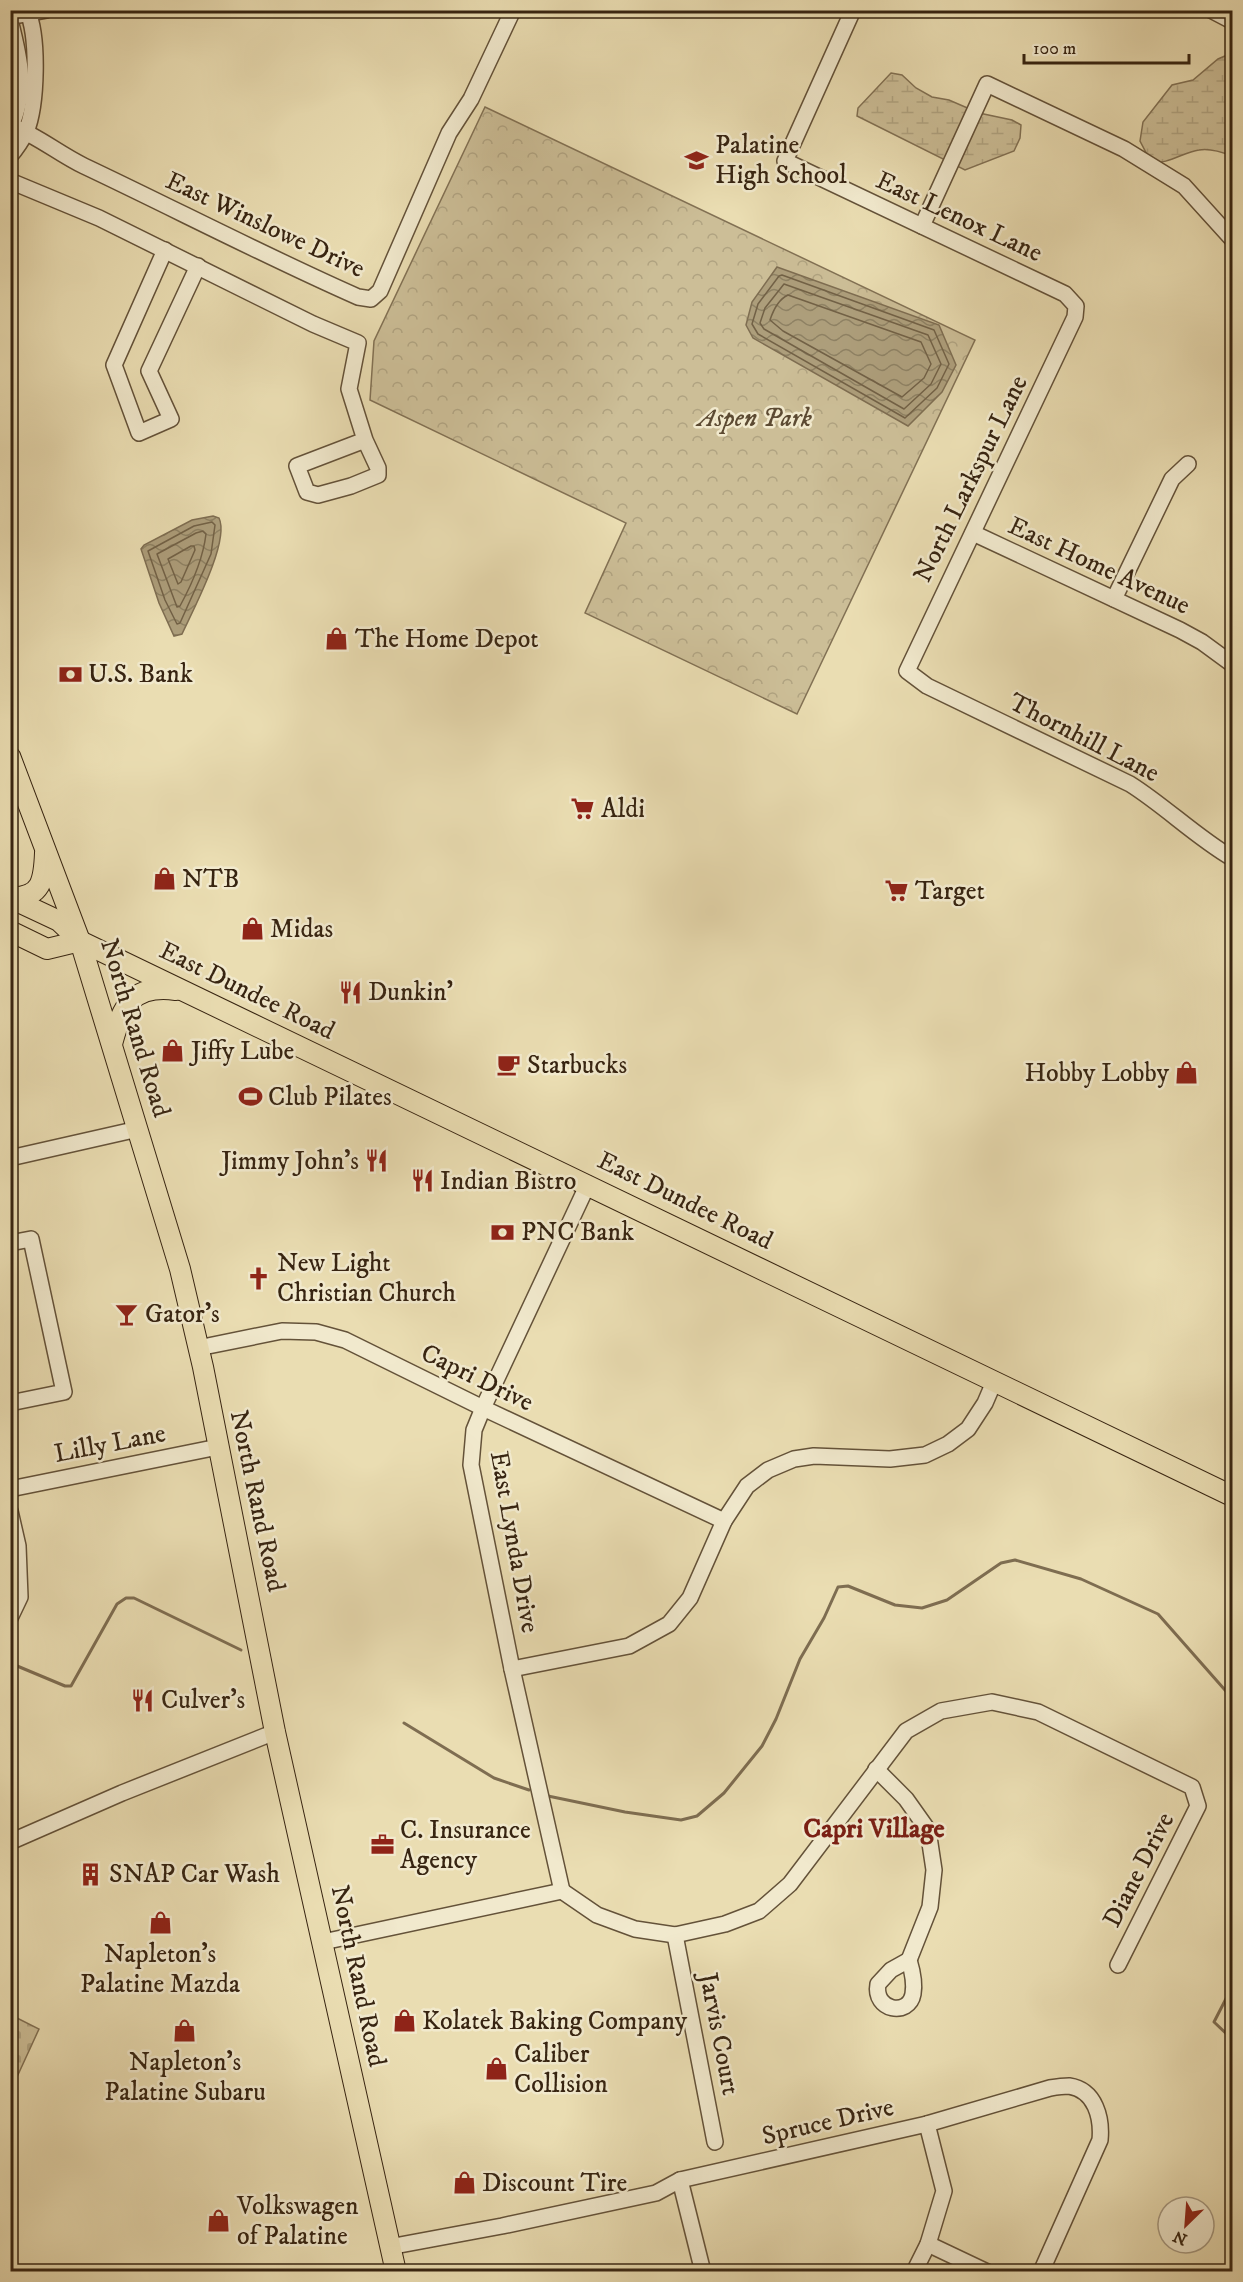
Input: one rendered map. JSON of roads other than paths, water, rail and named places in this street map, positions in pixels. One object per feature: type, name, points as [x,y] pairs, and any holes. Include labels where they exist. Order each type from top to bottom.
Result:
[{"type":"main road","name":"North Rand Road","points":[[10,756],[80,941],[180,1269],[219,1447],[275,1732],[396,2271]]},
{"type":"main road","points":[[10,898],[27,897],[40,886],[44,874],[45,848]]},
{"type":"main road","name":"East Dundee Road","points":[[10,898],[59,921],[80,941],[1233,1496]]},
{"type":"main road","points":[[10,931],[47,949],[80,941]]},
{"type":"main road","points":[[112,1044],[123,1009],[132,998],[143,992],[160,988],[189,993]]},
{"type":"street","points":[[10,156],[21,94],[21,61],[10,18],[28,12],[46,10]]},
{"type":"street","name":"East Winslowe Drive","points":[[16,129],[66,157],[265,256],[358,297],[371,299],[380,291],[449,133],[471,99],[513,10]]},
{"type":"street","name":"East Lenox Lane","points":[[853,10],[785,161],[1065,294],[1076,306]]},
{"type":"street","points":[[1211,10],[1233,21]]},
{"type":"street","points":[[16,129],[34,99],[35,62],[28,12]]},
{"type":"street","points":[[922,226],[987,84],[1124,149],[1184,186],[1232,239]]},
{"type":"street","points":[[10,181],[99,218],[313,324],[358,343],[349,388],[365,440],[378,468],[378,475],[372,479],[318,495],[306,492],[297,466],[365,440]]},
{"type":"street","points":[[165,250],[114,365],[139,433],[171,419],[149,372],[198,266]]},
{"type":"street","name":"North Larkspur Lane","points":[[907,671],[1075,317],[1076,306]]},
{"type":"street","points":[[1114,599],[1172,480],[1188,464]]},
{"type":"street","name":"East Home Avenue","points":[[973,532],[1202,642],[1233,664]]},
{"type":"street","name":"Thornhill Lane","points":[[907,671],[927,686],[1130,784],[1151,797],[1218,850],[1233,858]]},
{"type":"street","points":[[10,1158],[138,1129]]},
{"type":"street","name":"East Lynda Drive","points":[[562,1891],[512,1669],[471,1465],[474,1430],[483,1408],[588,1184]]},
{"type":"street","points":[[10,1243],[31,1239],[64,1392],[10,1403]]},
{"type":"street","name":"Capri Drive","points":[[198,1348],[282,1331],[316,1332],[345,1340],[483,1408],[724,1521]]},
{"type":"street","points":[[512,1669],[629,1647],[669,1624],[690,1598],[724,1521],[747,1486],[768,1470],[794,1459],[814,1456],[890,1459],[925,1455],[948,1444],[968,1429],[985,1403],[994,1382]]},
{"type":"street","name":"Lilly Lane","points":[[10,1489],[219,1447]]},
{"type":"street","points":[[10,1511],[18,1546],[20,1598],[10,1618]]},
{"type":"street","name":"Diane Drive","points":[[675,1935],[725,1924],[759,1911],[790,1884],[906,1731],[941,1711],[992,1702],[1038,1712],[1191,1787],[1198,1806],[1118,1965]]},
{"type":"street","points":[[10,1842],[122,1793],[275,1732]]},
{"type":"street","points":[[876,1769],[906,1799],[928,1830],[933,1870],[930,1907],[909,1960]]},
{"type":"street","points":[[323,1941],[562,1891],[597,1914],[626,1926],[675,1935]]},
{"type":"street","name":"Jarvis Court","points":[[675,1935],[715,2142]]},
{"type":"street","name":"Spruce Drive","points":[[389,2247],[502,2226],[656,2193],[680,2180],[927,2124],[1050,2088],[1071,2086],[1086,2094],[1097,2107],[1101,2124],[1100,2140],[1041,2271]]},
{"type":"street","points":[[914,2271],[928,2244],[944,2192],[927,2124]]},
{"type":"street","points":[[680,2180],[703,2271]]},
{"type":"street","points":[[928,2244],[987,2271]]},
{"type":"water","points":[[777,267],[939,325],[956,365],[942,392],[908,426],[753,338],[746,325],[752,302]]},
{"type":"water","points":[[213,516],[219,518],[221,529],[215,558],[182,634],[174,636],[159,603],[141,549],[144,545],[192,520]]},
{"type":"waterway","points":[[548,1796],[625,1812],[681,1820],[697,1816],[724,1793],[762,1746],[776,1719],[800,1659],[824,1618],[838,1587],[848,1586],[895,1605],[922,1608],[947,1600],[1001,1563],[1015,1560],[1081,1579],[1158,1614],[1232,1698]]},
{"type":"waterway","points":[[10,1663],[65,1686],[71,1686],[117,1604],[126,1598],[134,1598],[241,1650]]},
{"type":"waterway","points":[[404,1723],[494,1778],[529,1790]]},
{"type":"waterway","points":[[1232,1987],[1214,2022],[1232,2039]]},
{"type":"place","name":"Palatine High School","points":[[697,160]]},
{"type":"place","name":"The Home Depot","points":[[337,639]]},
{"type":"place","name":"U.S. Bank","points":[[70,674]]},
{"type":"place","name":"Aldi","points":[[583,809]]},
{"type":"place","name":"NTB","points":[[164,879]]},
{"type":"place","name":"Target","points":[[897,891]]},
{"type":"place","name":"Midas","points":[[252,929]]},
{"type":"place","name":"Dunkin'","points":[[350,992]]},
{"type":"place","name":"Jiffy Lube","points":[[173,1051]]},
{"type":"place","name":"Starbucks","points":[[509,1065]]},
{"type":"place","name":"Hobby Lobby","points":[[1187,1073]]},
{"type":"place","name":"Club Pilates","points":[[250,1097]]},
{"type":"place","name":"Jimmy John's","points":[[377,1161]]},
{"type":"place","name":"Indian Bistro","points":[[422,1181]]},
{"type":"place","name":"PNC Bank","points":[[503,1232]]},
{"type":"place","name":"New Light Christian Church","points":[[259,1278]]},
{"type":"place","name":"Gator's","points":[[127,1314]]},
{"type":"place","name":"Culver's","points":[[143,1700]]},
{"type":"place","name":"C. Insurance Agency","points":[[382,1845]]},
{"type":"place","name":"SNAP Car Wash","points":[[91,1874]]},
{"type":"place","name":"Napleton's Palatine Mazda","points":[[160,1923]]},
{"type":"place","name":"Kolatek Baking Company","points":[[404,2021]]},
{"type":"place","name":"Napleton’s Palatine Subaru","points":[[185,2031]]},
{"type":"place","name":"Caliber Collision","points":[[496,2069]]},
{"type":"place","name":"Discount Tire","points":[[464,2183]]},
{"type":"place","name":"Volkswagen of Palatine","points":[[219,2221]]},
{"type":"district","name":"Capri Village","points":[[874,1829]]},
{"type":"park label","name":"Aspen Park","points":[[755,418]]}]
